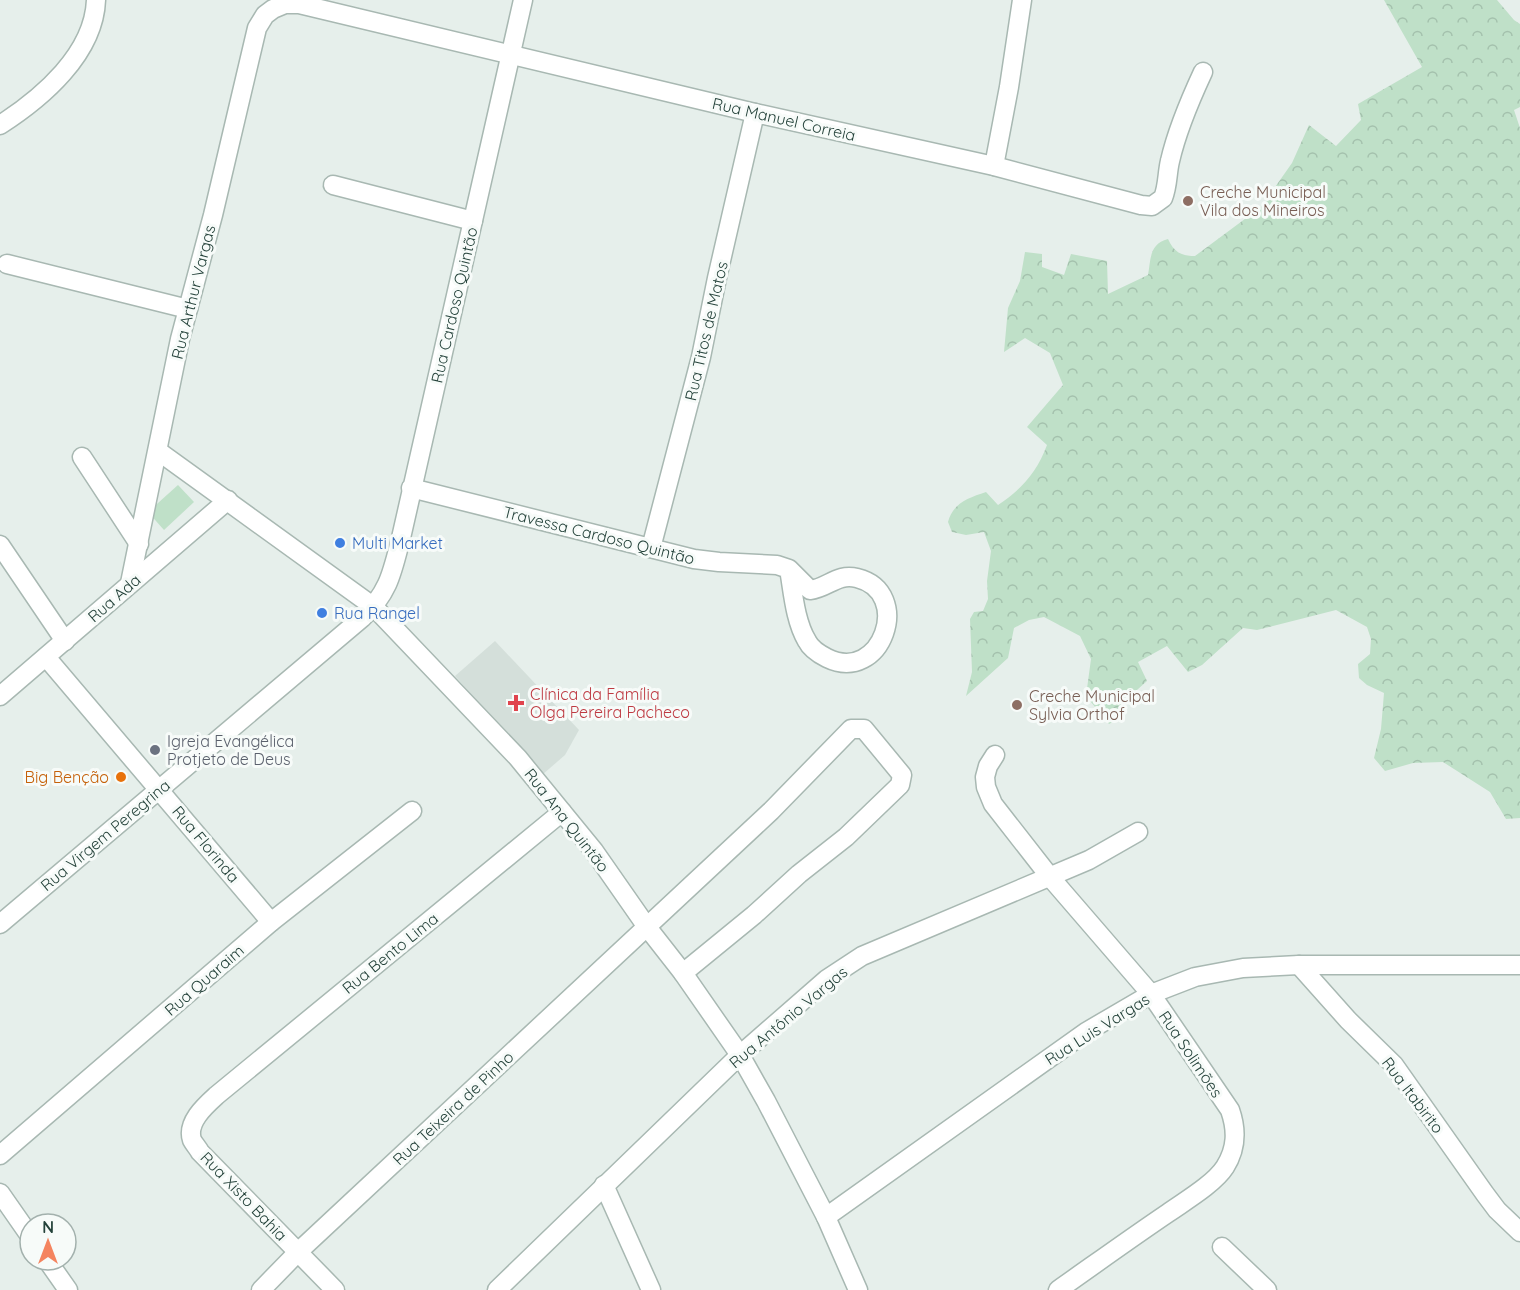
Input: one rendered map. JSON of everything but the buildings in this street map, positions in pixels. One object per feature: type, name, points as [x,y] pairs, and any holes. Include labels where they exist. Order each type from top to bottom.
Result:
[{"type":"street","points":[[0,125],[20,112],[52,83],[75,57],[91,31],[96,0]]},
{"type":"street","name":"Rua Cardoso Quintão","points":[[374,607],[385,592],[393,573],[523,0]]},
{"type":"street","points":[[994,166],[1022,0]]},
{"type":"street","name":"Rua Manuel Correia","points":[[273,9],[285,4],[299,4],[755,113],[994,166],[1152,206],[1159,202],[1166,192],[1170,161],[1203,72]]},
{"type":"street","name":"Rua Arthur Vargas","points":[[130,583],[180,339],[257,28],[264,15],[273,9]]},
{"type":"street","name":"Rua Titos de Matos","points":[[651,548],[701,357],[755,113]]},
{"type":"street","points":[[333,186],[473,221]]},
{"type":"street","points":[[8,264],[188,309]]},
{"type":"street","name":"Rua Ana Quintão","points":[[158,451],[374,607],[492,728],[594,851],[740,1055],[826,1217],[858,1290]]},
{"type":"street","points":[[82,457],[139,544]]},
{"type":"street","name":"Travessa Cardoso Quintão","points":[[411,488],[694,559],[744,564],[760,563],[789,569]]},
{"type":"street","name":"Rua Ada","points":[[0,696],[228,500]]},
{"type":"street","points":[[0,545],[65,641]]},
{"type":"street","points":[[789,569],[810,590],[819,589],[839,578],[855,577],[868,581],[883,596],[888,623],[882,640],[870,657],[854,662],[836,663],[819,655],[808,643],[801,630],[789,569]]},
{"type":"street","name":"Rua Virgem Peregrina","points":[[0,924],[374,607]]},
{"type":"street","name":"Rua Florinda","points":[[46,657],[271,922]]},
{"type":"street","name":"Rua Teixeira de Pinho","points":[[261,1290],[298,1252],[771,811],[851,729],[864,729],[902,775],[900,785],[846,837],[683,973]]},
{"type":"street","name":"Rua Solimões","points":[[995,755],[988,766],[985,777],[986,787],[993,804],[1050,877],[1151,994],[1230,1110],[1236,1136],[1232,1154],[1224,1169],[1200,1190],[1058,1290]]},
{"type":"street","name":"Rua Quaraim","points":[[0,1155],[271,922],[412,811]]},
{"type":"street","name":"Rua Bento Lima","points":[[217,1095],[562,812]]},
{"type":"street","name":"Rua Antônio Vargas","points":[[497,1290],[740,1055],[827,979],[862,956],[1089,860],[1138,832]]},
{"type":"street","name":"Rua Luis Vargas","points":[[826,1217],[1086,1032],[1151,994],[1195,977],[1243,968],[1299,964],[1520,965]]},
{"type":"street","name":"Rua Itabirito","points":[[1299,964],[1348,1020],[1394,1065],[1497,1210],[1520,1232]]},
{"type":"street","name":"Rua Xisto Bahia","points":[[217,1095],[195,1119],[192,1139],[200,1152],[335,1290]]},
{"type":"street","points":[[604,1185],[651,1290]]},
{"type":"street","points":[[0,1193],[18,1219]]},
{"type":"street","points":[[1222,1246],[1268,1290]]},
{"type":"street","points":[[55,1272],[68,1290]]},
{"type":"shaded area","name":"Clínica da Família Olga Pereira Pacheco","points":[[495,641],[579,730],[565,755],[542,775],[455,676]]},
{"type":"green space","points":[[1384,0],[1497,0],[1520,24],[1520,107],[1514,110],[1520,128],[1520,818],[1506,819],[1490,792],[1443,762],[1413,763],[1385,771],[1374,758],[1381,729],[1384,693],[1367,685],[1359,678],[1358,664],[1370,654],[1371,639],[1367,627],[1336,610],[1257,630],[1243,628],[1202,665],[1188,672],[1167,646],[1138,662],[1147,681],[1118,707],[1122,717],[1109,724],[1086,696],[1091,659],[1080,636],[1044,617],[1029,620],[1014,628],[1008,658],[966,696],[972,672],[970,619],[974,612],[983,611],[988,599],[987,581],[991,551],[984,532],[966,535],[952,532],[948,522],[957,506],[967,499],[986,492],[998,505],[1028,479],[1047,445],[1027,427],[1063,385],[1050,353],[1025,338],[1004,352],[1008,308],[1020,281],[1025,252],[1042,254],[1042,267],[1064,275],[1071,254],[1107,261],[1108,294],[1148,275],[1154,248],[1162,241],[1168,239],[1178,252],[1195,256],[1261,207],[1292,163],[1309,125],[1336,146],[1361,120],[1358,104],[1422,67]]},
{"type":"green space","points":[[178,485],[194,502],[164,530],[148,512]]},
{"type":"place","name":"Creche Municipal Vila dos Mineiros","points":[[1188,201]]},
{"type":"place","name":"Multi Market","points":[[340,543]]},
{"type":"place","name":"Rua Rangel","points":[[322,613]]},
{"type":"place","name":"Clínica da Família Olga Pereira Pacheco","points":[[516,703]]},
{"type":"place","name":"Creche Municipal Sylvia Orthof","points":[[1017,705]]},
{"type":"place","name":"Igreja Evangélica Protjeto de Deus","points":[[155,750]]},
{"type":"place","name":"Big Benção","points":[[121,777]]}]
